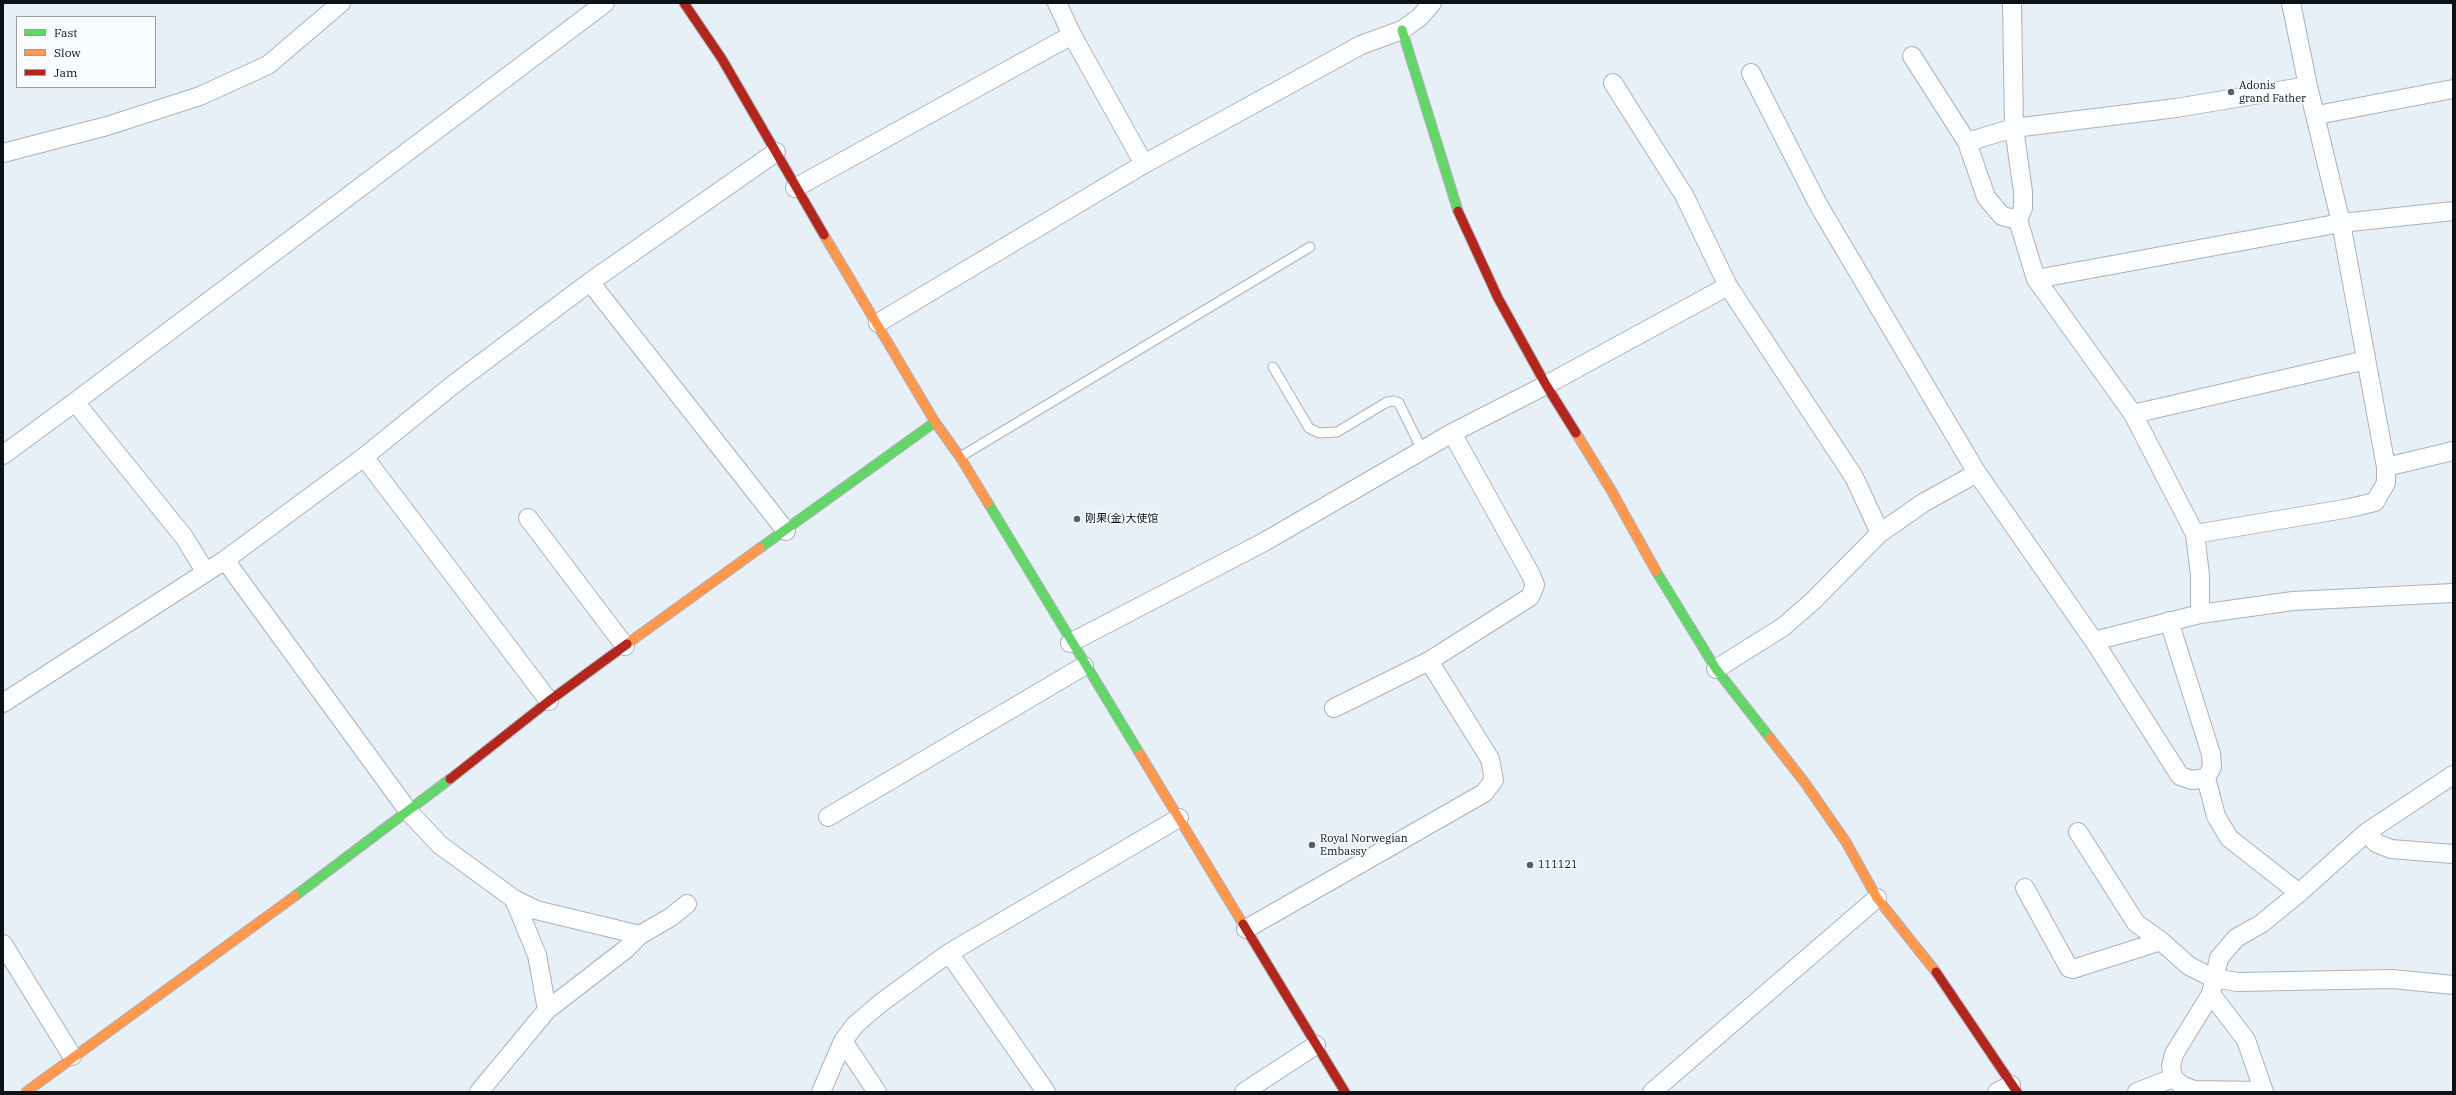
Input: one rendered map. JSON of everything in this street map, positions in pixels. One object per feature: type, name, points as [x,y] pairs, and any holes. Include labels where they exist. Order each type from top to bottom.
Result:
[{"type":"street","points":[[3,153],[107,126],[207,93],[268,65],[342,3]]},
{"type":"street","points":[[3,455],[605,3]]},
{"type":"street","points":[[684,3],[722,59],[795,188],[878,324],[935,422],[960,457],[1070,643],[1179,818],[1345,1092]]},
{"type":"street","points":[[1057,3],[1072,35],[1144,164]]},
{"type":"street","points":[[878,324],[1144,164],[1361,45],[1402,30],[1420,17],[1432,3]]},
{"type":"street","points":[[2012,3],[2014,128],[2023,192],[2023,208],[2018,220],[2036,279],[2133,414],[2195,534],[2200,575],[2200,614]]},
{"type":"street","points":[[2195,534],[2350,508],[2375,502],[2386,483],[2386,466],[2341,223],[2308,86],[2291,3]]},
{"type":"street","points":[[1402,30],[1461,219],[1498,298],[1546,385],[1611,490],[1672,600],[1716,669],[1805,784],[1842,835],[1877,898],[1927,959],[2008,1090]]},
{"type":"street","points":[[795,188],[1072,35]]},
{"type":"street","points":[[1912,56],[1967,142],[1986,197],[2002,216],[2018,220]]},
{"type":"street","points":[[1751,73],[1819,206],[1977,473],[2094,641],[2180,776],[2192,780],[2206,778]]},
{"type":"street","points":[[1613,83],[1684,195],[1728,286],[1854,477],[1880,533]]},
{"type":"street","points":[[1967,142],[2014,128],[2176,108],[2308,86]]},
{"type":"street","points":[[2316,115],[2453,89]]},
{"type":"street","points":[[3,703],[205,571],[225,560],[364,458],[454,384],[590,282],[776,152]]},
{"type":"street","points":[[2036,279],[2341,223],[2453,210]]},
{"type":"street","points":[[590,282],[786,530]]},
{"type":"street","points":[[1070,643],[1264,542],[1452,433],[1546,385],[1728,286]]},
{"type":"street","points":[[2133,414],[2366,360]]},
{"type":"street","points":[[75,402],[184,537],[205,571]]},
{"type":"street","points":[[26,1092],[72,1056],[409,812],[548,701],[935,422]]},
{"type":"street","points":[[1334,708],[1429,661],[1530,597],[1534,585],[1452,433]]},
{"type":"street","points":[[2386,466],[2453,451]]},
{"type":"street","points":[[364,458],[548,701]]},
{"type":"street","points":[[1716,669],[1783,627],[1813,602],[1880,533],[1923,502],[1977,473]]},
{"type":"street","points":[[528,518],[625,646]]},
{"type":"street","points":[[225,560],[409,812],[440,845],[514,899],[554,916],[640,935]]},
{"type":"street","points":[[2094,641],[2200,614],[2293,601],[2453,593]]},
{"type":"street","points":[[2169,621],[2211,754],[2212,767],[2206,778],[2216,816],[2229,838],[2298,892]]},
{"type":"street","points":[[1246,929],[1484,793],[1494,780],[1490,760],[1429,661]]},
{"type":"street","points":[[828,817],[1084,666]]},
{"type":"street","points":[[2078,832],[2136,923],[2161,941],[2212,986],[2246,1040],[2263,1091],[2194,1090],[2183,1086],[2173,1078],[2171,1066],[2174,1054],[2212,986],[2219,958],[2236,938],[2261,924],[2367,832],[2453,775]]},
{"type":"street","points":[[821,1092],[843,1041],[855,1024],[882,1002],[949,953],[1179,818]]},
{"type":"street","points":[[2367,832],[2376,843],[2391,849],[2453,854]]},
{"type":"street","points":[[2025,888],[2069,968],[2074,969],[2161,941]]},
{"type":"street","points":[[1652,1092],[1877,898]]},
{"type":"street","points":[[514,899],[538,956],[547,1010]]},
{"type":"street","points":[[479,1092],[547,1010],[626,949],[640,935],[671,917],[687,904]]},
{"type":"street","points":[[3,944],[72,1056]]},
{"type":"street","points":[[949,953],[1046,1092]]},
{"type":"street","points":[[2212,986],[2238,982],[2392,979],[2453,985]]},
{"type":"street","points":[[843,1041],[877,1092]]},
{"type":"street","points":[[1244,1092],[1316,1045]]},
{"type":"street","points":[[2136,1092],[2173,1078]]},
{"type":"lane","points":[[960,457],[1310,247]]},
{"type":"lane","points":[[1273,367],[1309,428],[1319,434],[1337,432],[1387,402],[1394,401],[1398,403],[1422,450]]},
{"type":"traffic: fast","points":[[1402,30],[1458,211]]},
{"type":"traffic: fast","points":[[760,548],[935,422]]},
{"type":"traffic: fast","points":[[988,503],[1140,754]]},
{"type":"traffic: fast","points":[[1656,571],[1716,669],[1770,738]]},
{"type":"traffic: fast","points":[[295,896],[450,779]]},
{"type":"traffic: slow","points":[[824,235],[935,422],[960,457],[988,503]]},
{"type":"traffic: slow","points":[[1576,433],[1611,490],[1656,571]]},
{"type":"traffic: slow","points":[[627,644],[760,548]]},
{"type":"traffic: slow","points":[[1770,738],[1805,783],[1846,842],[1877,898],[1936,972]]},
{"type":"traffic: slow","points":[[1140,754],[1243,924]]},
{"type":"traffic: slow","points":[[26,1092],[295,896]]},
{"type":"traffic: jam","points":[[684,3],[722,59],[824,235]]},
{"type":"traffic: jam","points":[[1458,211],[1498,298],[1546,385],[1576,433]]},
{"type":"traffic: jam","points":[[450,779],[549,701],[627,644]]},
{"type":"traffic: jam","points":[[1243,924],[1345,1092]]},
{"type":"traffic: jam","points":[[1936,972],[2017,1092]]},
{"type":"place","name":"Adonis grand Father","points":[[2231,92]]},
{"type":"place","name":"刚果(金)大使馆","points":[[1077,519]]},
{"type":"place","name":"Royal Norwegian Embassy","points":[[1312,845]]},
{"type":"place","name":"111121","points":[[1530,865]]}]
